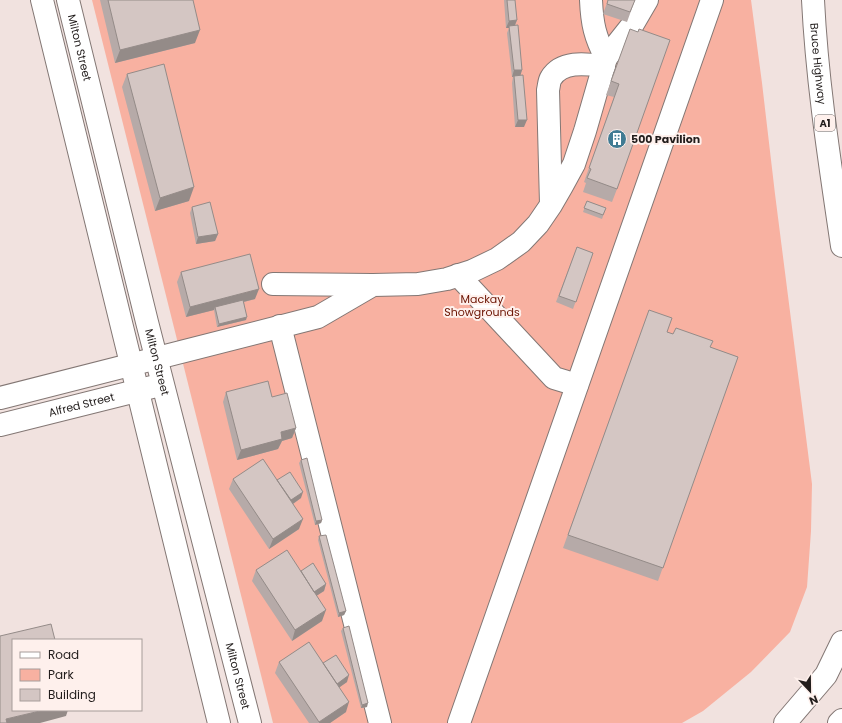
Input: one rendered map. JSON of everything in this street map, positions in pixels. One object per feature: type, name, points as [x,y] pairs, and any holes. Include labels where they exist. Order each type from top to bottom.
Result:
[{"type":"main road","points":[[42,0],[219,723]]},
{"type":"main road","name":"Milton Street","points":[[68,0],[156,358],[250,723]]},
{"type":"main road","points":[[591,0],[593,26],[605,62]]},
{"type":"main road","points":[[273,284],[418,284],[472,271],[496,259],[520,242],[538,224],[551,205],[574,164],[585,132],[605,62],[634,24],[647,0]]},
{"type":"main road","points":[[460,723],[712,0]]},
{"type":"main road","name":"Bruce Highway","points":[[813,0],[816,46],[831,171],[842,246]]},
{"type":"main road","points":[[551,205],[548,90],[550,78],[566,66],[580,63],[605,62]]},
{"type":"main road","points":[[458,275],[554,378],[577,385]]},
{"type":"main road","points":[[0,398],[318,317],[373,285]]},
{"type":"main road","points":[[280,326],[380,723]]},
{"type":"main road","name":"Alfred Street","points":[[0,425],[163,384]]},
{"type":"main road","points":[[785,723],[826,675],[842,642]]},
{"type":"main road","points":[[839,723],[842,720]]},
{"type":"green space","name":"Mackay Showgrounds","points":[[92,0],[751,0],[812,484],[811,531],[807,587],[790,632],[751,672],[703,711],[682,723],[273,723]]},
{"type":"building","points":[[108,0],[193,0],[200,30],[120,50]]},
{"type":"building","points":[[507,0],[515,0],[517,20],[509,21]]},
{"type":"building","points":[[608,0],[635,0],[630,12],[607,4]]},
{"type":"building","points":[[518,25],[522,70],[514,70],[509,26]]},
{"type":"building","name":"500 Pavilion","points":[[630,29],[638,32],[639,29],[670,40],[617,189],[587,178],[591,169],[589,168],[619,84],[611,81]]},
{"type":"building","points":[[164,64],[194,187],[160,198],[127,74]]},
{"type":"building","points":[[523,75],[527,120],[518,120],[514,76]]},
{"type":"building","points":[[587,201],[606,208],[603,215],[584,208]]},
{"type":"building","points":[[210,202],[218,234],[198,237],[192,207]]},
{"type":"building","points":[[577,247],[593,253],[576,302],[559,296]]},
{"type":"building","points":[[250,254],[259,289],[190,307],[181,272]]},
{"type":"building","points":[[243,300],[247,317],[219,324],[215,307]]},
{"type":"building","points":[[649,310],[672,318],[667,332],[673,334],[676,328],[713,341],[710,347],[738,357],[663,568],[568,535]]},
{"type":"building","points":[[268,381],[272,397],[287,393],[296,428],[281,432],[282,439],[241,450],[226,392]]},
{"type":"building","points":[[307,458],[322,520],[316,521],[301,460]]},
{"type":"building","points":[[263,459],[303,519],[273,539],[233,479]]},
{"type":"building","points":[[290,472],[303,492],[291,500],[277,480]]},
{"type":"building","points":[[326,535],[346,611],[339,613],[319,536]]},
{"type":"building","points":[[287,550],[326,610],[295,630],[256,570]]},
{"type":"building","points":[[313,563],[326,584],[314,592],[301,571]]},
{"type":"building","points":[[51,624],[55,639],[12,639],[12,711],[40,711],[6,719],[7,723],[0,723],[0,636]]},
{"type":"building","points":[[349,626],[368,703],[362,705],[343,628]]},
{"type":"building","points":[[309,642],[349,702],[319,722],[279,662]]},
{"type":"building","points":[[336,655],[349,675],[337,684],[323,663]]},
{"type":"place","name":"500 Pavilion","points":[[617,139]]}]
